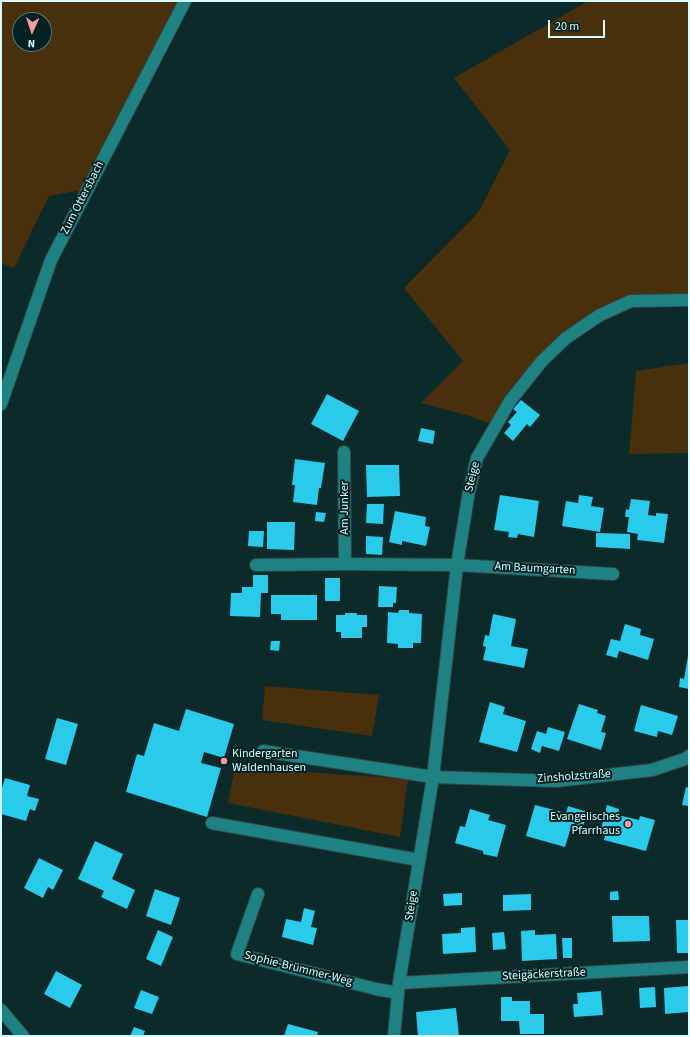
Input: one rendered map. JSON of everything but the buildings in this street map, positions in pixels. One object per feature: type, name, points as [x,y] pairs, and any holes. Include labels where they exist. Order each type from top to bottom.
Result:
[{"type":"street","name":"Zum Ottersbach","points":[[1,404],[51,260],[185,1]]},
{"type":"street","name":"Steige","points":[[394,1036],[399,988],[432,777],[457,565],[469,491],[477,458],[510,401],[542,361],[566,338],[600,315],[630,301],[689,300]]},
{"type":"street","name":"Am Junker","points":[[344,452],[345,564]]},
{"type":"street","points":[[256,565],[457,565]]},
{"type":"street","name":"Am Baumgarten","points":[[457,565],[613,574]]},
{"type":"street","points":[[263,751],[432,777]]},
{"type":"street","name":"Zinsholzstraße","points":[[432,777],[556,781],[652,770],[685,759],[689,756]]},
{"type":"street","points":[[212,823],[419,860]]},
{"type":"street","name":"Sophie-Brümmer-Weg","points":[[258,894],[237,954],[376,989],[399,988]]},
{"type":"street","name":"Steigäckerstraße","points":[[399,988],[689,967]]},
{"type":"street","points":[[1,1010],[23,1036]]},
{"type":"shaded area","points":[[1,1],[185,1],[88,189],[49,196],[14,268],[1,263]]},
{"type":"shaded area","points":[[588,1],[689,1],[689,300],[631,301],[566,338],[495,425],[466,415],[421,403],[463,361],[404,288],[478,213],[510,150],[454,78]]},
{"type":"shaded area","points":[[689,363],[689,453],[629,454],[636,371]]},
{"type":"shaded area","points":[[265,686],[379,695],[372,736],[262,720]]},
{"type":"shaded area","points":[[235,767],[408,779],[400,837],[228,803]]},
{"type":"place","name":"Kindergarten Waldenhausen","points":[[224,761]]},
{"type":"place","name":"Evangelisches Pfarrhaus","points":[[628,824]]}]
